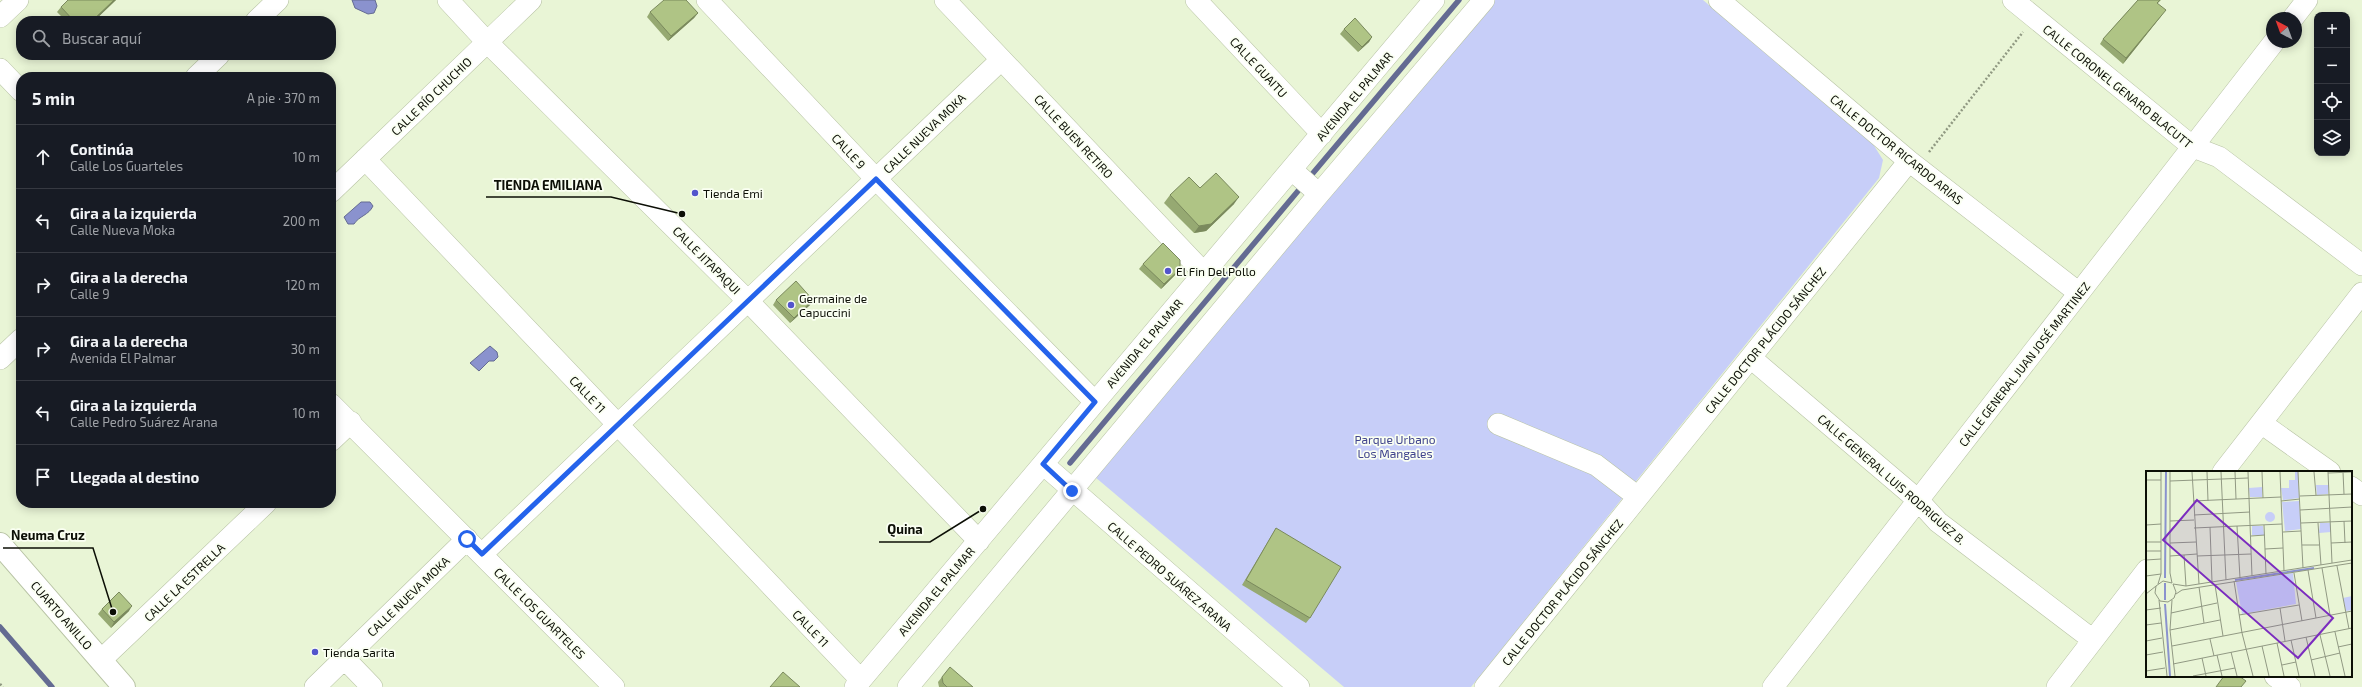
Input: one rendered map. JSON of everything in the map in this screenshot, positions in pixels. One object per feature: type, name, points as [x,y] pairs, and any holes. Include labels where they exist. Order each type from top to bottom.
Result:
[{"type":"highway","name":"CUARTO ANILLO","points":[[0,544],[124,687]]},
{"type":"street","points":[[0,17],[18,0]]},
{"type":"street","points":[[261,16],[278,0]]},
{"type":"street","name":"CALLE JITAPAQUI","points":[[448,0],[487,42],[748,300],[979,541]]},
{"type":"street","name":"CALLE RÍO CHUCHIO","points":[[336,187],[531,0]]},
{"type":"street","name":"CALLE 9","points":[[707,0],[876,179],[1095,402]]},
{"type":"street","name":"CALLE BUEN RETIRO","points":[[945,0],[1203,272]]},
{"type":"street","name":"CALLE GUAITU","points":[[1196,0],[1322,134]]},
{"type":"street","name":"AVENIDA EL PALMAR","points":[[911,686],[1072,491],[1305,182],[1322,134],[1434,0]]},
{"type":"street","name":"AVENIDA EL PALMAR","points":[[858,684],[1203,272],[1305,182],[1484,0]]},
{"type":"street","name":"CALLE DOCTOR RICARDO ARIAS","points":[[1719,0],[1909,161],[2079,293]]},
{"type":"street","name":"CALLE CORONEL GENARO BLACUTT","points":[[2013,0],[2192,147],[2219,158],[2362,265]]},
{"type":"street","points":[[2298,12],[2307,0]]},
{"type":"street","name":"CALLE GENERAL JUAN JOSÉ MARTINEZ","points":[[1773,687],[2269,48]]},
{"type":"street","points":[[201,72],[214,60]]},
{"type":"street","name":"CALLE NUEVA MOKA","points":[[482,554],[1001,60]]},
{"type":"street","points":[[0,69],[16,86]]},
{"type":"street","name":"CALLE 11","points":[[365,159],[617,425],[858,684]]},
{"type":"street","name":"CALLE DOCTOR PLÁCIDO SÁNCHEZ","points":[[1485,687],[1909,161]]},
{"type":"street","points":[[2224,471],[2362,293]]},
{"type":"street","points":[[0,359],[16,344]]},
{"type":"street","name":"CALLE GENERAL LUIS RODRIGUEZ B.","points":[[1750,358],[1918,500],[1938,522],[2093,640]]},
{"type":"street","name":"CALLE LOS GUARTELES","points":[[336,408],[614,687]]},
{"type":"street","points":[[336,436],[351,422]]},
{"type":"street","points":[[2262,423],[2329,471]]},
{"type":"street","points":[[1498,424],[1596,465],[1638,497]]},
{"type":"street","name":"CALLE PEDRO SUÁREZ ARANA","points":[[1043,464],[1072,491],[1298,687]]},
{"type":"street","points":[[2352,488],[2362,495]]},
{"type":"street","name":"CALLE LA ESTRELLA","points":[[101,660],[261,508]]},
{"type":"street","name":"CALLE NUEVA MOKA","points":[[315,687],[467,539]]},
{"type":"street","points":[[2056,687],[2145,577]]},
{"type":"street","points":[[344,658],[372,687]]},
{"type":"street","points":[[2276,677],[2290,687]]},
{"type":"path","points":[[1909,161],[1923,160],[2034,18]]},
{"type":"green space","name":"Parque Urbano Los Mangales","points":[[1493,0],[1703,0],[1873,144],[1883,160],[1879,178],[1471,687],[1344,687],[1095,477]]},
{"type":"shaded area","points":[[352,0],[375,0],[377,6],[374,13],[368,14],[355,8]]},
{"type":"shaded area","points":[[361,202],[370,202],[373,206],[354,224],[348,224],[344,217]]},
{"type":"shaded area","points":[[490,346],[497,352],[498,357],[494,361],[489,361],[479,371],[470,363]]},
{"type":"building","points":[[68,0],[114,0],[97,16],[69,16],[61,7]]},
{"type":"building","points":[[664,0],[686,0],[698,13],[671,36],[650,12]]},
{"type":"building","points":[[2138,0],[2160,0],[2157,3],[2166,10],[2126,58],[2103,39]]},
{"type":"building","points":[[1355,18],[1372,37],[1362,47],[1344,29]]},
{"type":"building","points":[[1216,173],[1239,197],[1211,224],[1199,226],[1170,195],[1189,177],[1200,188]]},
{"type":"building","points":[[1163,243],[1180,260],[1180,269],[1164,284],[1143,264]]},
{"type":"building","name":"Germaine de Capuccini","points":[[796,281],[813,300],[794,318],[776,300]]},
{"type":"building","points":[[1276,528],[1341,567],[1310,618],[1246,580]]},
{"type":"building","points":[[119,592],[132,606],[114,622],[102,609]]},
{"type":"building","points":[[950,667],[973,687],[947,687],[943,683],[942,677]]},
{"type":"building","points":[[783,672],[800,687],[770,687]]},
{"type":"building","points":[[2223,677],[2240,677],[2246,681],[2241,687],[2216,687]]},
{"type":"waterway","points":[[1308,179],[1459,0]]},
{"type":"waterway","points":[[1070,463],[1303,185]]},
{"type":"waterway","points":[[0,627],[52,687]]},
{"type":"place","name":"Tienda Emi","points":[[695,193]]},
{"type":"place","name":"TIENDA EMILIANA","points":[[682,214]]},
{"type":"place","name":"El Fin Del Pollo","points":[[1168,271]]},
{"type":"place","name":"Germaine de Capuccini","points":[[791,305]]},
{"type":"place","name":"Quina","points":[[983,509]]},
{"type":"place","name":"Neuma Cruz","points":[[113,612]]},
{"type":"place","name":"Tienda Sarita","points":[[315,652]]},
{"type":"route","points":[[467,539],[482,554],[876,179],[1095,402],[1043,464],[1072,491]]}]
